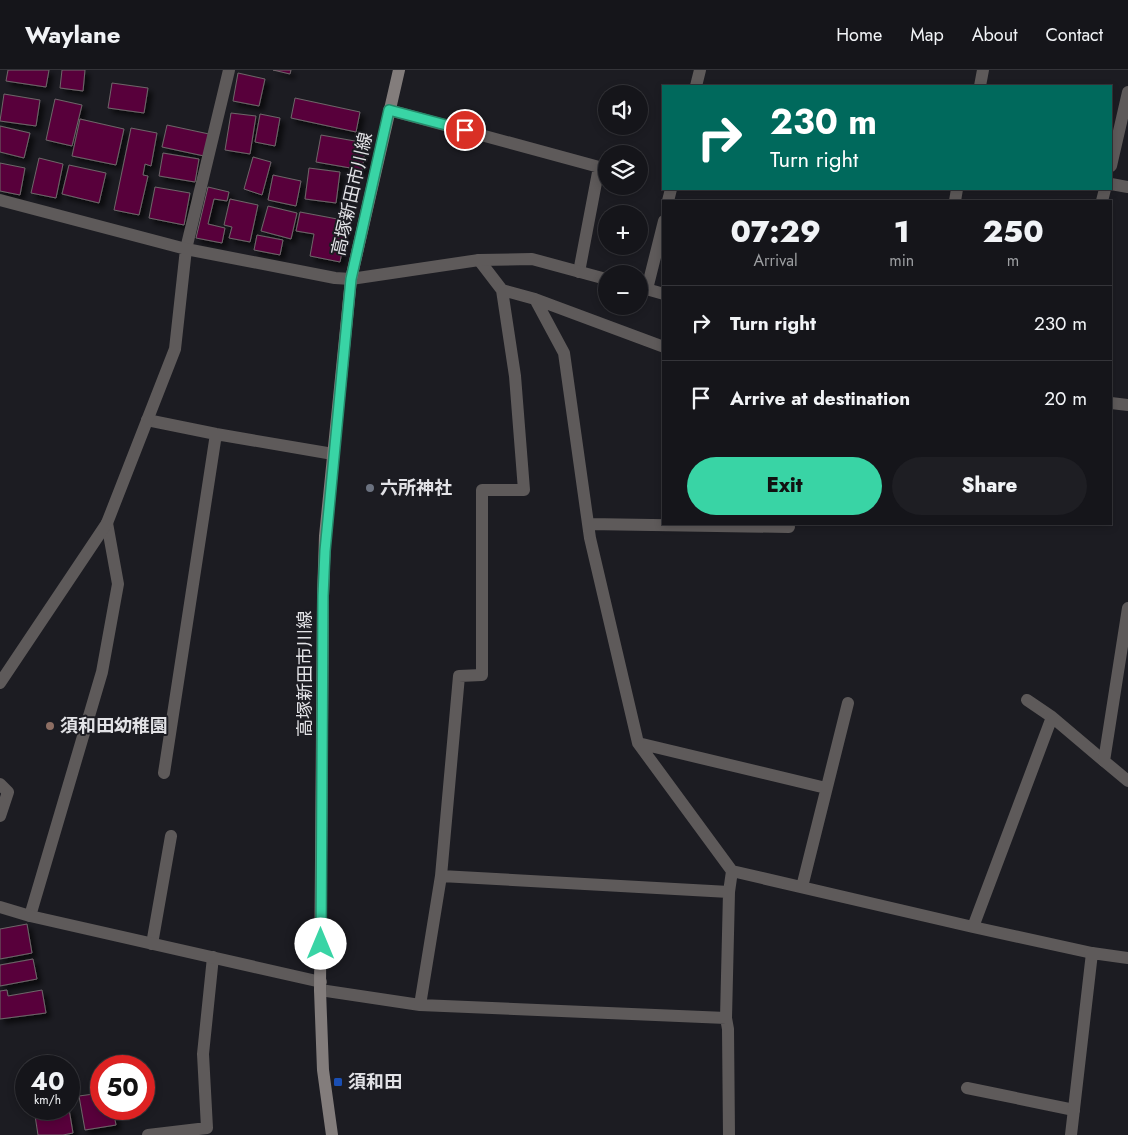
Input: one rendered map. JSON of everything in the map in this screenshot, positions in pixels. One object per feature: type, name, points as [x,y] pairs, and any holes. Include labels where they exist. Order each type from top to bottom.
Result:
[{"type":"main road","name":"高塚新田市川線","points":[[332,1135],[323,1070],[321,986],[323,596],[326,536],[351,279],[399,70]]},
{"type":"street","points":[[0,683],[107,523],[175,349],[186,249],[229,70]]},
{"type":"street","points":[[696,85],[700,70]]},
{"type":"street","points":[[980,85],[983,70]]},
{"type":"street","points":[[1112,162],[1128,92]]},
{"type":"street","points":[[389,110],[599,167],[579,272]]},
{"type":"street","points":[[1112,184],[1128,187]]},
{"type":"street","points":[[0,200],[186,249],[335,278],[351,279],[479,260],[532,259],[598,277]]},
{"type":"street","points":[[648,272],[662,227]]},
{"type":"street","points":[[420,1004],[441,876],[460,676],[482,675],[482,490],[524,490],[515,376],[502,290],[479,260]]},
{"type":"street","points":[[648,289],[662,293]]},
{"type":"street","points":[[502,290],[535,299],[662,346]]},
{"type":"street","points":[[535,299],[564,353],[592,547],[638,743],[732,871],[973,927],[1092,953],[1128,958]]},
{"type":"street","points":[[1112,402],[1128,405]]},
{"type":"street","points":[[147,420],[333,454]]},
{"type":"street","points":[[164,773],[216,434]]},
{"type":"street","points":[[30,916],[102,672],[118,584],[107,523]]},
{"type":"street","points":[[588,524],[789,527]]},
{"type":"street","points":[[1104,761],[1123,672],[1128,608]]},
{"type":"street","points":[[1027,700],[1052,717],[1128,782]]},
{"type":"street","points":[[802,887],[848,702]]},
{"type":"street","points":[[973,927],[1052,717]]},
{"type":"street","points":[[638,743],[826,788]]},
{"type":"street","points":[[0,784],[8,792],[0,816]]},
{"type":"street","points":[[152,944],[171,836]]},
{"type":"street","points":[[729,1135],[728,1029],[726,1018],[729,892],[732,871]]},
{"type":"street","points":[[441,876],[729,892]]},
{"type":"street","points":[[0,907],[30,916],[213,957],[321,986],[420,1004],[726,1018]]},
{"type":"street","points":[[1071,1135],[1092,953]]},
{"type":"street","points":[[148,1135],[200,1132],[207,1128],[203,1054],[213,957]]},
{"type":"street","points":[[967,1088],[1074,1110]]},
{"type":"building","points":[[8,70],[49,70],[46,87],[6,81]]},
{"type":"building","points":[[62,70],[85,70],[83,91],[60,88]]},
{"type":"building","points":[[273,70],[291,70],[290,74]]},
{"type":"building","points":[[238,73],[265,79],[259,106],[233,101]]},
{"type":"building","points":[[112,83],[148,88],[144,113],[108,108]]},
{"type":"building","points":[[4,94],[40,100],[36,126],[0,121]]},
{"type":"building","points":[[295,98],[360,112],[356,132],[291,118]]},
{"type":"building","points":[[55,99],[82,105],[72,146],[46,140]]},
{"type":"building","points":[[231,113],[256,116],[250,154],[225,150]]},
{"type":"building","points":[[260,114],[280,118],[275,146],[255,142]]},
{"type":"building","points":[[80,119],[124,129],[116,165],[72,156]]},
{"type":"building","points":[[167,125],[209,134],[204,156],[162,147]]},
{"type":"building","points":[[0,126],[30,133],[24,158],[0,152]]},
{"type":"building","points":[[131,128],[157,133],[151,166],[145,164],[143,175],[148,176],[139,215],[114,210]]},
{"type":"building","points":[[321,135],[366,143],[362,170],[316,162]]},
{"type":"building","points":[[163,153],[199,159],[195,182],[159,176]]},
{"type":"building","points":[[253,157],[271,162],[262,195],[244,189]]},
{"type":"building","points":[[39,158],[63,164],[56,198],[31,193]]},
{"type":"building","points":[[0,163],[25,168],[20,195],[0,191]]},
{"type":"building","points":[[69,165],[106,173],[99,203],[62,194]]},
{"type":"building","points":[[309,168],[340,172],[336,203],[305,199]]},
{"type":"building","points":[[273,175],[301,181],[296,206],[268,200]]},
{"type":"building","points":[[155,187],[190,193],[184,225],[149,218]]},
{"type":"building","points":[[208,187],[229,192],[227,201],[214,199],[208,224],[225,228],[222,243],[196,238]]},
{"type":"building","points":[[230,199],[258,205],[250,242],[229,238],[232,227],[224,225]]},
{"type":"building","points":[[268,206],[297,213],[291,239],[261,231]]},
{"type":"building","points":[[300,212],[348,221],[340,262],[310,256],[314,234],[296,231]]},
{"type":"building","points":[[257,235],[283,240],[280,255],[254,250]]},
{"type":"building","points":[[27,924],[32,953],[0,959],[0,929]]},
{"type":"building","points":[[33,959],[37,979],[0,986],[0,965]]},
{"type":"building","points":[[7,990],[8,996],[42,990],[46,1013],[0,1019],[0,991]]},
{"type":"building","points":[[90,1094],[90,1120],[115,1120],[116,1125],[85,1130],[80,1096]]},
{"type":"building","points":[[36,1120],[71,1120],[73,1133],[38,1135]]},
{"type":"place","name":"六所神社","points":[[370,488]]},
{"type":"place","name":"須和田幼稚園","points":[[50,726]]},
{"type":"place","name":"須和田","points":[[338,1082]]},
{"type":"route","points":[[321,944],[323,596],[325,551],[351,279],[389,110],[465,130]]}]
